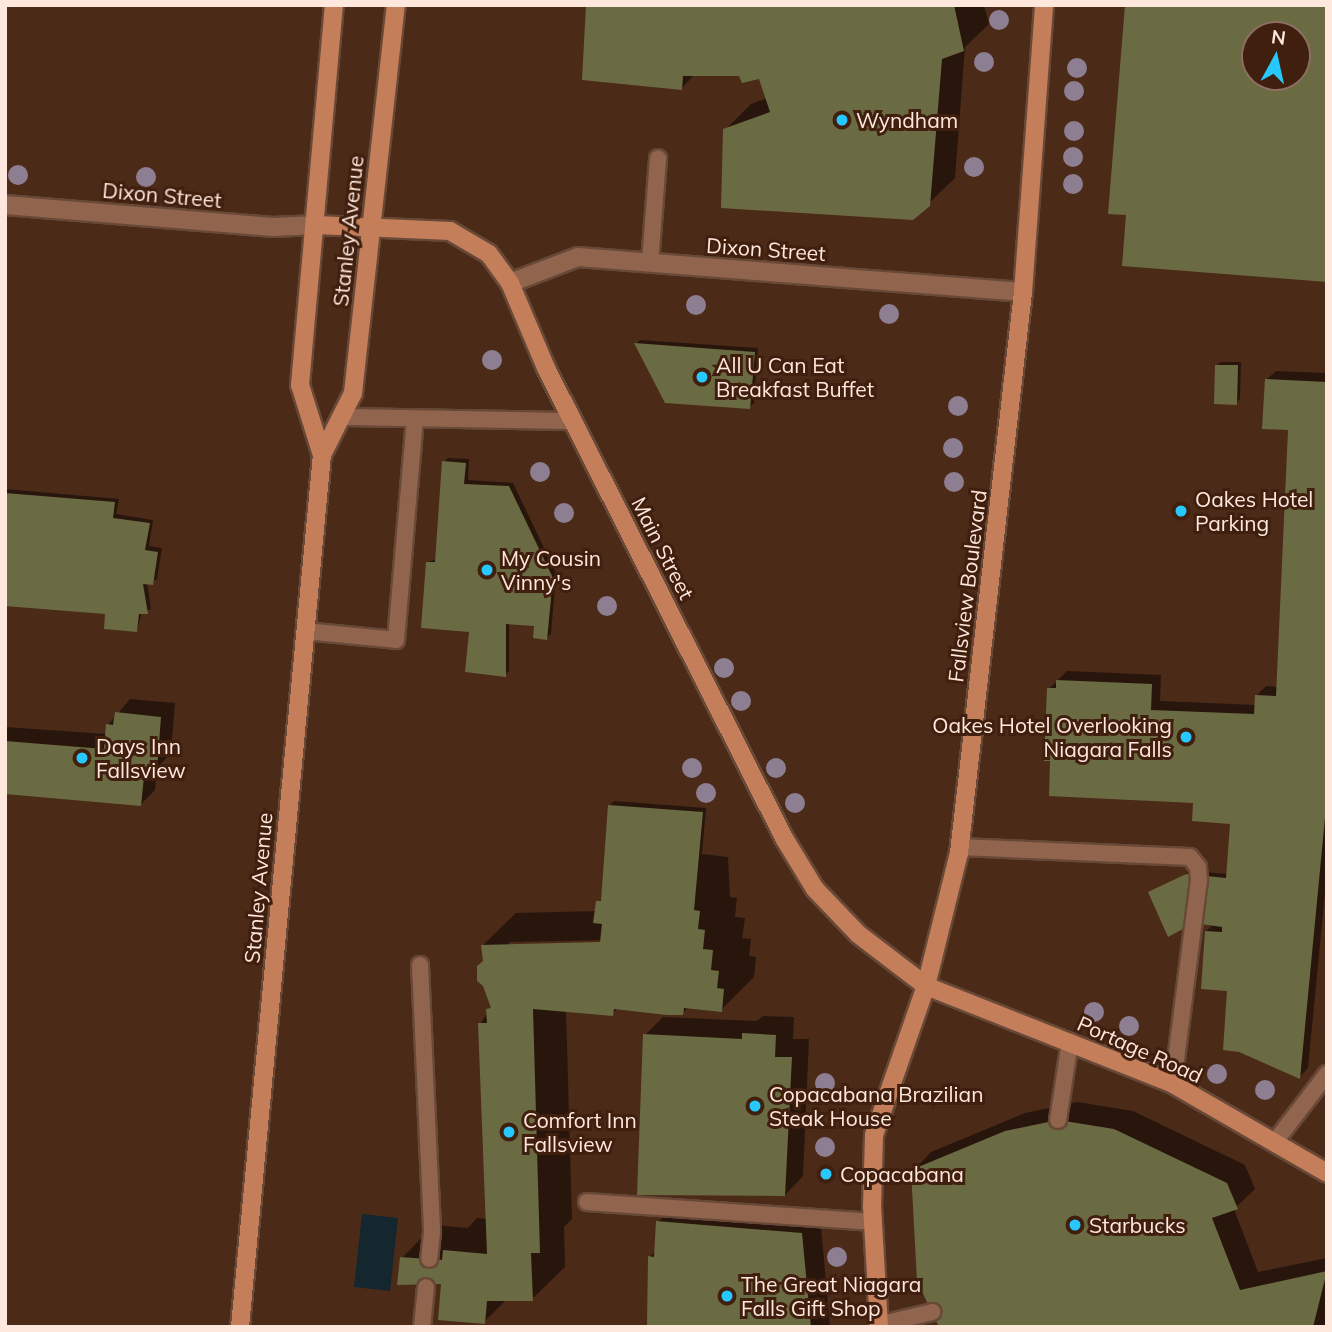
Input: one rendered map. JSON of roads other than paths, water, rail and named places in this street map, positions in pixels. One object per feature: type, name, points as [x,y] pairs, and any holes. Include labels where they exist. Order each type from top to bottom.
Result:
[{"type":"main road","points":[[322,5],[333,14]]},
{"type":"main road","name":"Stanley Avenue","points":[[240,1327],[322,455],[353,393],[396,5]]},
{"type":"main road","name":"Fallsview Boulevard","points":[[878,1326],[873,1222],[874,1135],[926,986],[952,895],[960,847],[1023,292],[1044,5]]},
{"type":"main road","name":"Stanley Avenue","points":[[322,455],[300,385],[333,14]]},
{"type":"main road","name":"Main Street","points":[[316,225],[450,231],[489,254],[510,283],[573,421],[784,838],[809,878],[858,934],[926,986]]},
{"type":"main road","name":"Portage Road","points":[[926,986],[1174,1084],[1327,1173]]},
{"type":"street","name":"Dixon Street","points":[[5,205],[273,227],[316,225]]},
{"type":"street","name":"Dixon Street","points":[[510,283],[578,257],[1023,292]]},
{"type":"lane","points":[[650,262],[658,158]]},
{"type":"lane","points":[[341,417],[573,421]]},
{"type":"lane","points":[[306,631],[396,640],[415,420]]},
{"type":"lane","points":[[960,847],[1190,857],[1198,867],[1199,880],[1174,1084]]},
{"type":"lane","points":[[420,965],[432,1231],[429,1259]]},
{"type":"lane","points":[[1058,1120],[1070,1042]]},
{"type":"lane","points":[[1274,1143],[1327,1074]]},
{"type":"lane","points":[[587,1202],[873,1222]]},
{"type":"lane","points":[[422,1327],[426,1287]]},
{"type":"lane","points":[[878,1326],[932,1312]]},
{"type":"water","points":[[362,1214],[398,1218],[390,1291],[354,1287]]},
{"type":"place","name":"Wyndham","points":[[842,120]]},
{"type":"place","name":"All U Can Eat Breakfast Buffet","points":[[702,377]]},
{"type":"place","name":"Oakes Hotel Parking","points":[[1181,511]]},
{"type":"place","name":"My Cousin Vinny's","points":[[487,570]]},
{"type":"place","name":"Oakes Hotel Overlooking Niagara Falls","points":[[1186,737]]},
{"type":"place","name":"Days Inn Fallsview","points":[[82,758]]},
{"type":"place","name":"Copacabana Brazilian Steak House","points":[[755,1106]]},
{"type":"place","name":"Comfort Inn Fallsview","points":[[509,1132]]},
{"type":"place","name":"Copacabana","points":[[826,1174]]},
{"type":"place","name":"Starbucks","points":[[1075,1225]]},
{"type":"place","name":"The Great Niagara Falls Gift Shop","points":[[727,1296]]}]
